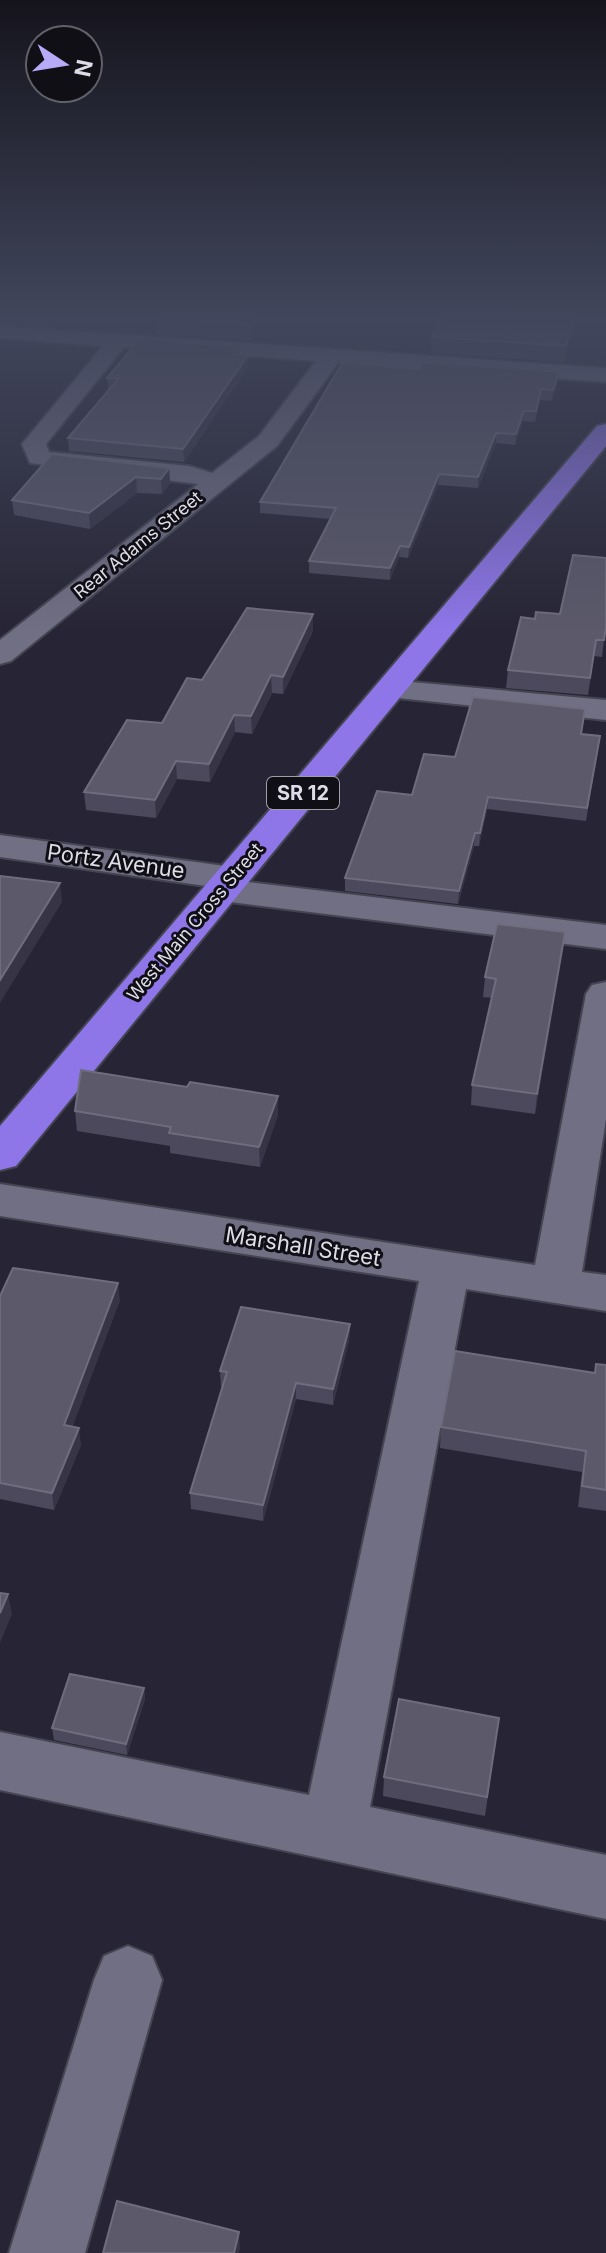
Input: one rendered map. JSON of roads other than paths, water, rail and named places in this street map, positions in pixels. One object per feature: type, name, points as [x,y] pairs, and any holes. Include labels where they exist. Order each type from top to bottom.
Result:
[{"type":"highway","name":"West Main Cross Street","points":[[0,1155],[606,431]]},
{"type":"street","points":[[51,423],[34,444],[39,458],[189,474],[217,482]]},
{"type":"street","name":"Rear Adams Street","points":[[0,655],[12,634],[217,482],[268,441],[281,423]]},
{"type":"street","points":[[390,689],[606,710]]},
{"type":"street","name":"Portz Avenue","points":[[0,846],[227,884],[606,937]]},
{"type":"street","points":[[555,1286],[606,994]]},
{"type":"street","name":"Marshall Street","points":[[0,1200],[606,1293]]},
{"type":"street","points":[[334,1830],[446,1269]]},
{"type":"street","points":[[0,1761],[606,1887]]},
{"type":"street","points":[[47,2253],[128,1980]]}]
